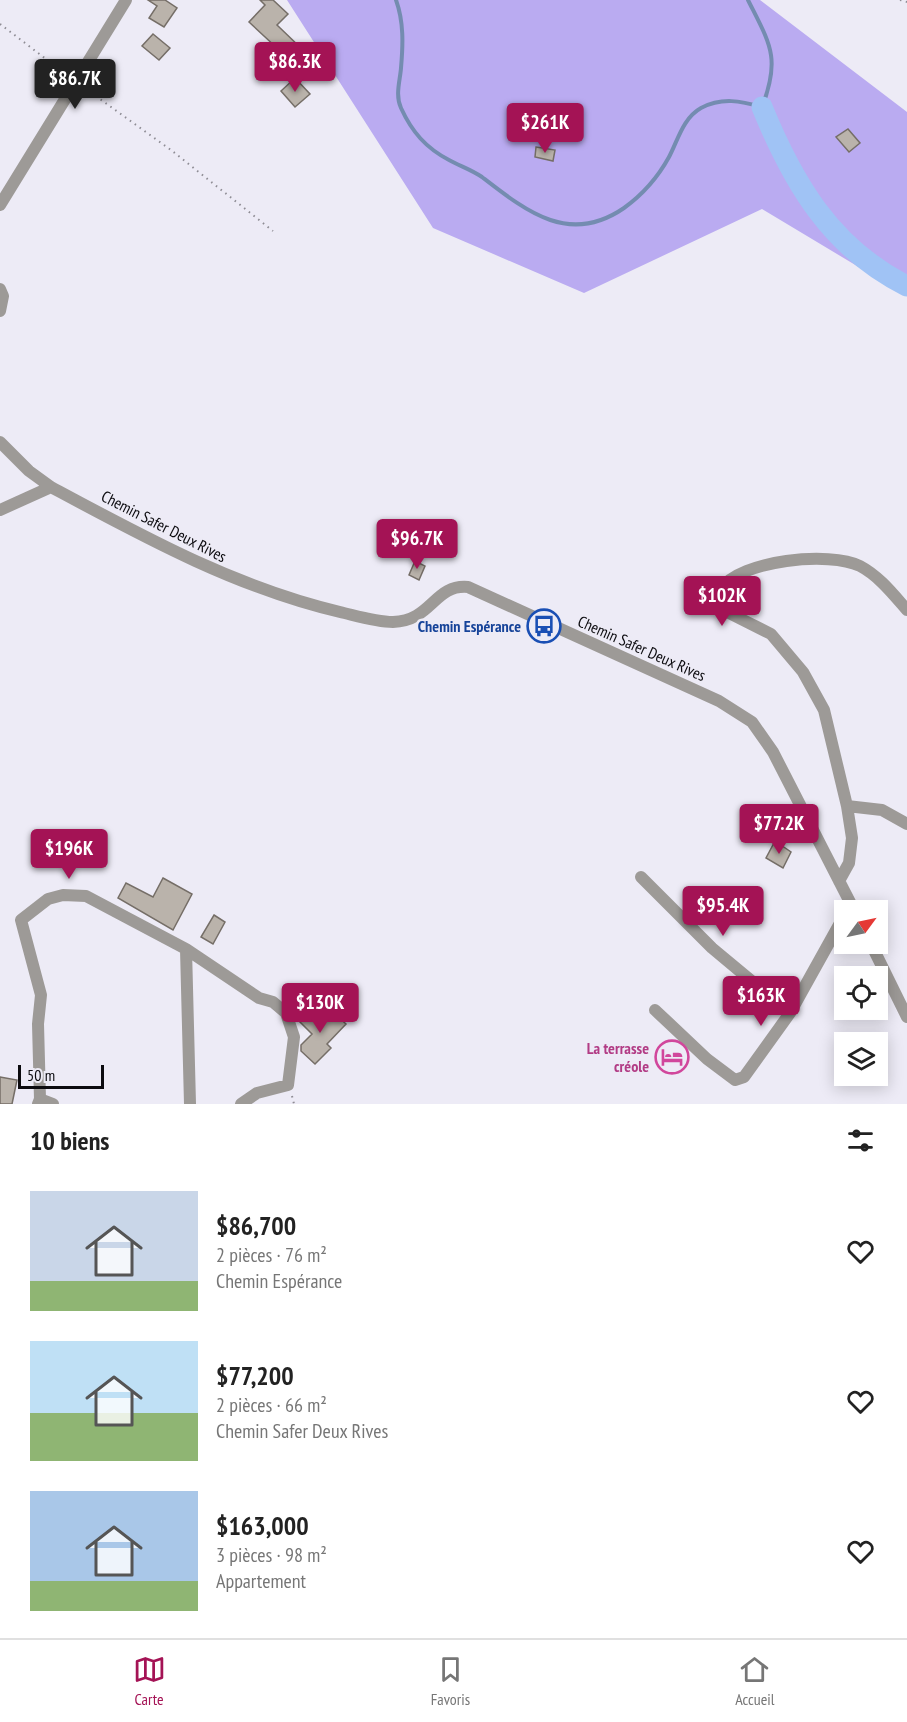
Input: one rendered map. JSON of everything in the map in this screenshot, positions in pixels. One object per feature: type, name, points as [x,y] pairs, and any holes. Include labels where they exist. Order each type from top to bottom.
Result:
[{"type":"street","points":[[0,205],[126,0]]},
{"type":"street","points":[[0,289],[3,296],[0,311]]},
{"type":"street","name":"Chemin Safer Deux Rives","points":[[0,442],[29,471],[51,487],[219,573],[262,591],[306,604],[394,622],[423,614],[451,588],[468,587],[719,701],[752,723],[773,752],[847,900]]},
{"type":"street","points":[[0,510],[51,487]]},
{"type":"street","points":[[839,881],[849,863],[852,851],[847,806],[824,710],[803,672],[771,634],[727,612],[720,596],[722,589],[733,577],[764,566],[829,559],[858,565],[871,573],[907,610]]},
{"type":"street","points":[[847,806],[882,810],[907,824]]},
{"type":"street","points":[[641,877],[730,964],[790,1012]]},
{"type":"street","points":[[53,1104],[39,1101],[38,1024],[41,995],[21,922],[24,915],[48,899],[63,895],[86,897],[186,949],[259,998],[281,1007],[291,1023],[294,1037],[288,1085],[257,1093],[241,1104]]},
{"type":"street","points":[[655,1010],[707,1059],[735,1080],[744,1077],[790,1012],[834,934]]},
{"type":"street","points":[[186,949],[190,1104]]},
{"type":"street","points":[[876,954],[907,1017]]},
{"type":"path","points":[[900,0],[907,3]]},
{"type":"path","points":[[0,24],[75,82],[171,150],[273,231]]},
{"type":"shaded area","points":[[287,0],[760,0],[907,112],[907,296],[762,209],[584,293],[433,228]]},
{"type":"building","points":[[148,0],[165,0],[177,8],[164,27],[149,18],[157,6]]},
{"type":"building","points":[[260,0],[273,0],[288,14],[277,25],[303,50],[292,62],[249,22],[265,5]]},
{"type":"building","points":[[153,34],[170,48],[159,60],[142,46]]},
{"type":"building","points":[[295,78],[310,94],[295,107],[281,91]]},
{"type":"building","points":[[848,129],[860,143],[849,152],[836,137]]},
{"type":"building","points":[[536,147],[555,150],[553,161],[535,157]]},
{"type":"building","points":[[415,561],[425,566],[419,580],[409,575]]},
{"type":"building","points":[[775,841],[791,852],[783,868],[766,858]]},
{"type":"building","points":[[163,878],[192,894],[173,930],[118,898],[126,883],[153,897]]},
{"type":"building","points":[[214,915],[225,922],[213,944],[201,937]]},
{"type":"building","points":[[316,1011],[325,1021],[333,1012],[346,1024],[327,1044],[331,1048],[315,1064],[301,1051],[301,1045],[312,1034],[299,1021],[309,1012],[312,1015]]},
{"type":"building","points":[[0,1077],[17,1080],[12,1104],[0,1104]]},
{"type":"waterway","points":[[396,0],[402,34],[398,98],[405,117],[415,132],[433,150],[478,175],[515,202],[549,220],[567,224],[585,224],[604,219],[631,203],[655,178],[669,157],[685,123],[701,108],[724,101],[762,107],[768,90],[772,63],[767,40],[748,0]]},
{"type":"waterway","points":[[762,107],[787,162],[818,211],[857,253],[880,271],[907,286]]},
{"type":"place","name":"Chemin Espérance","points":[[544,626]]},
{"type":"place","name":"La terrasse créole","points":[[672,1057]]}]
